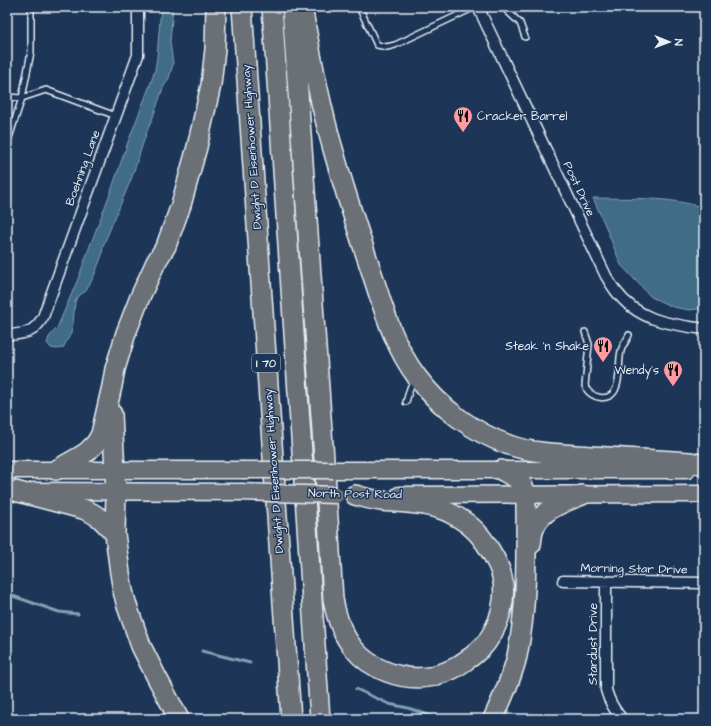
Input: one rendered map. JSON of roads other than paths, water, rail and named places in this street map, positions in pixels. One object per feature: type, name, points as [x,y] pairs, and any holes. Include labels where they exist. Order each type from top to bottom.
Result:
[{"type":"highway","points":[[56,470],[87,452],[96,443],[101,434],[115,369],[126,333],[156,262],[166,246],[181,205],[190,177],[211,86],[215,49],[216,7]]},
{"type":"highway","name":"Dwight D Eisenhower Highway","points":[[242,7],[291,719]]},
{"type":"highway","name":"I 70","points":[[272,7],[320,719]]},
{"type":"highway","points":[[292,7],[333,599],[336,615],[354,649],[370,663],[389,673],[409,677],[428,678],[454,669],[477,653],[488,641],[502,607],[502,577],[497,562],[488,546],[468,524],[451,514],[434,508],[409,503],[379,501],[355,495]]},
{"type":"highway","points":[[302,7],[321,103],[334,154],[392,334],[416,376],[436,399],[458,418],[491,437],[526,450],[572,455],[690,462],[704,465]]},
{"type":"highway","points":[[112,386],[116,534],[120,573],[127,606],[138,637],[149,663],[179,719]]},
{"type":"highway","points":[[493,719],[517,657],[524,608],[525,488],[518,479],[501,470]]},
{"type":"highway","points":[[11,491],[83,509],[102,519],[116,534]]},
{"type":"highway","points":[[525,567],[534,528],[543,515],[555,507],[582,495]]},
{"type":"main road","name":"North Post Road","points":[[7,470],[704,470]]},
{"type":"main road","name":"North Post Road","points":[[11,491],[241,492],[336,495],[704,494]]},
{"type":"street","name":"Boehning Lane","points":[[7,335],[31,331],[38,325],[43,317],[138,55],[138,7]]},
{"type":"street","name":"Post Drive","points":[[478,7],[606,276],[615,290],[622,299],[632,307],[652,318],[670,324],[704,329]]},
{"type":"street","name":"Morning Star Drive","points":[[563,582],[704,583]]},
{"type":"street","name":"Stardust Drive","points":[[606,582],[606,685],[611,705],[622,719]]},
{"type":"lane","points":[[7,144],[22,98],[31,52],[31,7]]},
{"type":"lane","points":[[359,7],[377,45],[387,46],[395,45],[478,7]]},
{"type":"lane","points":[[503,7],[520,23],[525,37]]},
{"type":"lane","points":[[7,97],[22,98],[46,90],[116,116]]},
{"type":"lane","points":[[585,332],[589,344],[586,386],[587,391],[601,398],[609,397],[616,389],[618,383],[621,350],[629,335]]},
{"type":"lane","points":[[406,402],[410,388],[416,376]]},
{"type":"water","points":[[161,7],[173,7],[170,42],[173,64],[169,78],[163,88],[132,177],[103,246],[102,255],[94,276],[86,291],[77,297],[75,302],[71,333],[63,348],[51,348],[47,343],[49,337],[57,328],[78,279],[155,70]]},
{"type":"water","points":[[593,198],[663,200],[691,204],[704,208],[704,305],[698,309],[689,310],[673,307],[651,297],[621,265]]},
{"type":"waterway","points":[[7,594],[59,612],[78,614]]},
{"type":"waterway","points":[[202,651],[250,663]]},
{"type":"waterway","points":[[356,689],[389,704],[408,708],[431,716],[446,718]]},
{"type":"place","name":"Cracker Barrel","points":[[463,133]]},
{"type":"place","name":"Steak 'n Shake","points":[[603,363]]},
{"type":"place","name":"Wendy's","points":[[673,387]]}]
